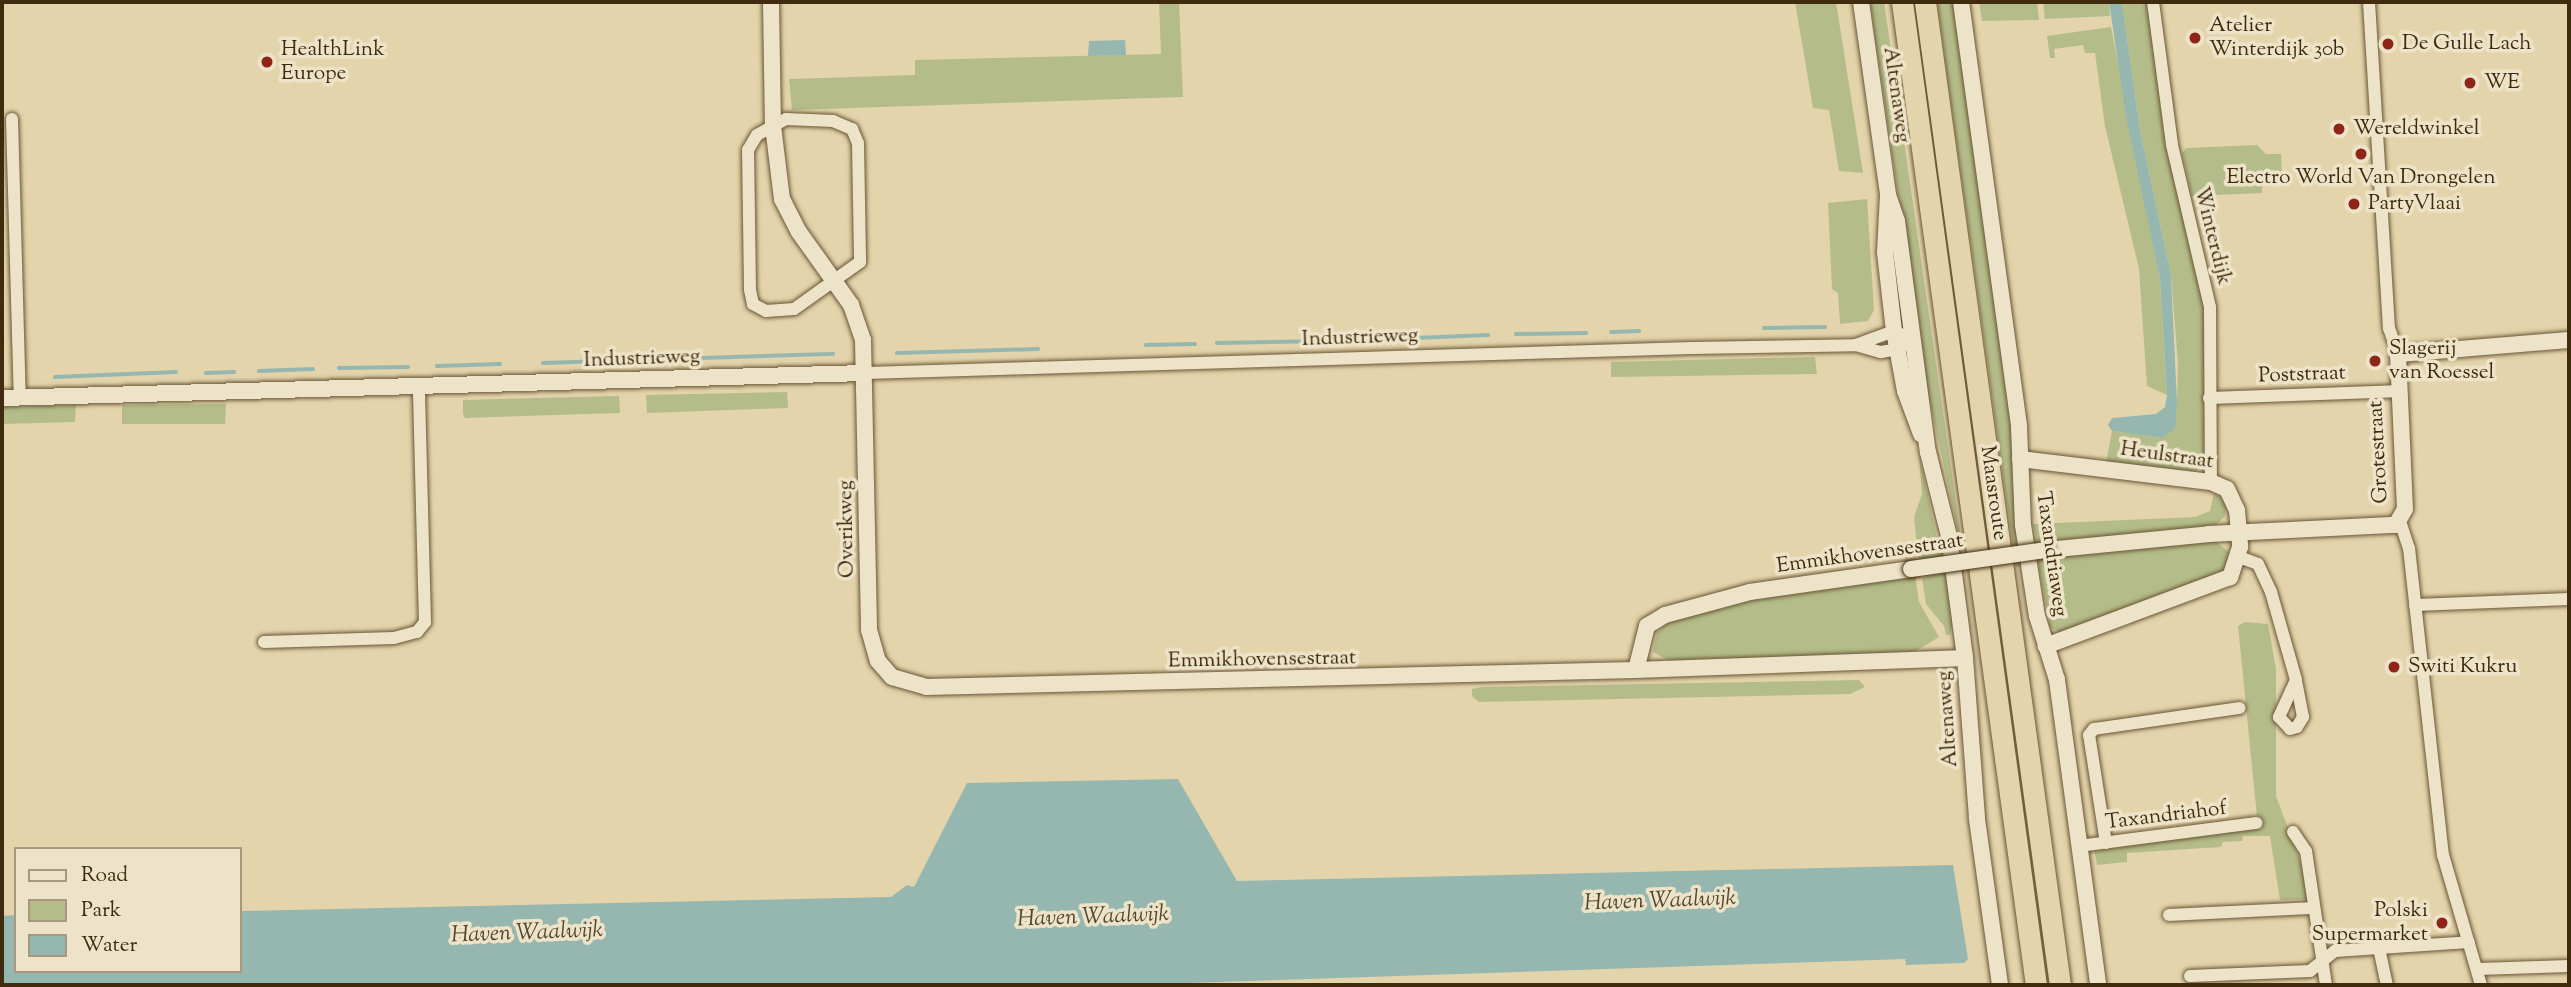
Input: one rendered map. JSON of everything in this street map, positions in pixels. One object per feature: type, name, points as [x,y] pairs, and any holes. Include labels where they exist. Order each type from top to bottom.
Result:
[{"type":"highway","name":"Maasroute","points":[[1902,2],[2036,985]]},
{"type":"highway","name":"Maasroute","points":[[1925,2],[2060,985]]},
{"type":"street","points":[[771,2],[773,126],[787,213],[851,304],[863,340],[866,373]]},
{"type":"street","name":"Altenaweg","points":[[1861,2],[1888,195],[1885,252],[1894,331],[1905,391],[1928,452]]},
{"type":"street","name":"Taxandriaweg","points":[[1961,2],[2013,376],[2023,525],[2045,646],[2057,680],[2098,985]]},
{"type":"street","name":"Winterdijk","points":[[2153,2],[2172,145],[2210,307],[2211,482]]},
{"type":"street","name":"Grotestraat","points":[[2369,2],[2388,317],[2398,354],[2396,391],[2405,509],[2400,521],[2409,548],[2435,806],[2443,855],[2481,985]]},
{"type":"street","points":[[12,119],[20,397]]},
{"type":"street","points":[[786,119],[833,121],[852,129],[858,143],[860,262],[794,309],[766,311],[753,303],[748,150],[757,135],[773,126],[786,119]]},
{"type":"street","name":"Altenaweg","points":[[1888,195],[1898,221],[1928,452],[1949,536],[1965,658],[1974,793],[2000,985]]},
{"type":"street","points":[[1894,331],[1913,340]]},
{"type":"street","name":"Industrieweg","points":[[2,398],[1856,345],[1894,331]]},
{"type":"street","points":[[1898,349],[1913,340]]},
{"type":"street","points":[[2398,354],[2569,340]]},
{"type":"street","name":"Industrieweg","points":[[1856,345],[1868,352],[1898,349]]},
{"type":"street","name":"Overikweg","points":[[866,373],[869,630],[878,661],[892,677]]},
{"type":"street","points":[[264,642],[394,638],[417,632],[425,622],[419,387]]},
{"type":"street","name":"Poststraat","points":[[2209,398],[2396,391]]},
{"type":"street","name":"Heulstraat","points":[[2020,459],[2211,482],[2227,489],[2234,500],[2239,557]]},
{"type":"street","name":"Emmikhovensestraat","points":[[1636,670],[1647,626],[1665,615],[1750,592],[2047,550],[2239,533],[2386,528],[2400,521]]},
{"type":"street","points":[[2045,646],[2218,584],[2230,577],[2239,557],[2258,564],[2265,575],[2295,680]]},
{"type":"street","points":[[2415,605],[2569,599]]},
{"type":"street","name":"Emmikhovensestraat","points":[[892,677],[926,687],[1636,670],[1965,658]]},
{"type":"street","points":[[2106,843],[2089,735],[2094,729],[2239,708]]},
{"type":"street","name":"Taxandriahof","points":[[2079,846],[2257,823]]},
{"type":"street","points":[[2292,832],[2306,852],[2326,985]]},
{"type":"street","points":[[2169,915],[2314,908]]},
{"type":"street","points":[[2190,976],[2310,971],[2335,951],[2469,942]]},
{"type":"street","points":[[2379,948],[2387,985]]},
{"type":"street","points":[[2478,969],[2569,967]]},
{"type":"green space","points":[[1159,2],[1179,2],[1183,97],[792,110],[789,79],[915,75],[915,60],[1161,54]]},
{"type":"green space","points":[[1795,2],[1836,2],[1863,173],[1839,171],[1829,110],[1813,108]]},
{"type":"green space","points":[[1870,2],[1884,2],[1964,558],[1925,379]]},
{"type":"green space","points":[[1937,2],[1954,2],[2012,418],[2024,567],[2016,567]]},
{"type":"green space","points":[[1979,2],[2037,2],[2039,20],[1982,21]]},
{"type":"green space","points":[[2043,2],[2109,2],[2110,16],[2045,19]]},
{"type":"green space","points":[[2122,2],[2149,2],[2206,306],[2206,461],[2194,473],[2106,463],[2112,431],[2162,438],[2177,403],[2178,364],[2171,275],[2140,130]]},
{"type":"green space","points":[[2111,27],[2160,279],[2167,395],[2147,386],[2139,269],[2105,126],[2095,53],[2085,53],[2083,45],[2054,49],[2055,58],[2050,58],[2047,36]]},
{"type":"green space","points":[[2257,145],[2266,154],[2281,154],[2282,174],[2262,175],[2262,193],[2192,196],[2182,153],[2186,148]]},
{"type":"green space","points":[[1867,199],[1874,310],[1868,321],[1840,324],[1838,293],[1832,289],[1828,203]]},
{"type":"green space","points":[[1815,357],[1817,374],[1611,377],[1611,362]]},
{"type":"green space","points":[[787,392],[788,408],[647,413],[646,395]]},
{"type":"green space","points":[[619,396],[620,413],[465,418],[463,414],[463,400]]},
{"type":"green space","points":[[226,404],[225,424],[122,424],[122,405]]},
{"type":"green space","points":[[76,405],[75,422],[2,424],[2,407]]},
{"type":"green space","points":[[1919,455],[1942,561],[1919,564],[1914,517],[1922,494]]},
{"type":"green space","points":[[2214,493],[2227,503],[2225,516],[2216,525],[2049,543],[2036,540],[2033,524],[2195,517],[2210,511]]},
{"type":"green space","points":[[2215,541],[2229,552],[2224,575],[2061,633],[2050,627],[2038,561],[2051,556]]},
{"type":"green space","points":[[1946,573],[1953,621],[1950,635],[1946,635],[1944,626],[1926,604],[1922,578]]},
{"type":"green space","points":[[1915,575],[1919,602],[1939,637],[1906,657],[1672,662],[1653,652],[1657,632],[1667,623],[1688,615],[1755,597]]},
{"type":"green space","points":[[2245,622],[2268,624],[2276,669],[2276,796],[2301,863],[2307,899],[2280,900],[2270,836],[2243,836],[2242,841],[2223,842],[2221,847],[2127,853],[2127,862],[2097,865],[2094,848],[2258,827],[2238,626]]},
{"type":"green space","points":[[1859,680],[1865,687],[1850,694],[1479,702],[1472,696],[1472,689],[1481,687]]},
{"type":"water","points":[[2109,2],[2122,2],[2140,130],[2171,275],[2177,403],[2175,428],[2162,438],[2112,431],[2108,425],[2112,418],[2156,414],[2165,407],[2167,395],[2160,279],[2126,117]]},
{"type":"water","points":[[1125,40],[1126,55],[1088,56],[1089,41]]},
{"type":"water","name":"Haven Waalwijk","points":[[1178,779],[1237,881],[1953,865],[1968,959],[1964,963],[1906,965],[1905,959],[1128,985],[2,985],[2,916],[14,915],[14,973],[242,973],[242,911],[891,897],[907,885],[914,887],[967,783]]},
{"type":"waterway","points":[[1764,328],[1825,327]]},
{"type":"waterway","points":[[1611,332],[1639,331]]},
{"type":"waterway","points":[[1516,334],[1586,333]]},
{"type":"waterway","points":[[1415,338],[1488,335]]},
{"type":"waterway","points":[[1347,340],[1393,339]]},
{"type":"waterway","points":[[1217,343],[1324,341]]},
{"type":"waterway","points":[[1146,345],[1195,344]]},
{"type":"waterway","points":[[897,353],[1038,349]]},
{"type":"waterway","points":[[543,363],[833,354]]},
{"type":"waterway","points":[[437,366],[500,364]]},
{"type":"waterway","points":[[339,368],[408,367]]},
{"type":"waterway","points":[[259,371],[313,369]]},
{"type":"waterway","points":[[55,377],[176,372]]},
{"type":"waterway","points":[[206,373],[234,372]]},
{"type":"place","name":"Atelier Winterdijk 30b","points":[[2195,38]]},
{"type":"place","name":"De Gulle Lach","points":[[2388,44]]},
{"type":"place","name":"HealthLink Europe","points":[[267,62]]},
{"type":"place","name":"WE","points":[[2470,83]]},
{"type":"place","name":"Wereldwinkel","points":[[2339,129]]},
{"type":"place","name":"Electro World Van Drongelen","points":[[2361,154]]},
{"type":"place","name":"PartyVlaai","points":[[2354,204]]},
{"type":"place","name":"Slagerij van Roessel","points":[[2375,361]]},
{"type":"place","name":"Switi Kukru","points":[[2394,667]]},
{"type":"place","name":"Polski Supermarket","points":[[2442,923]]}]
